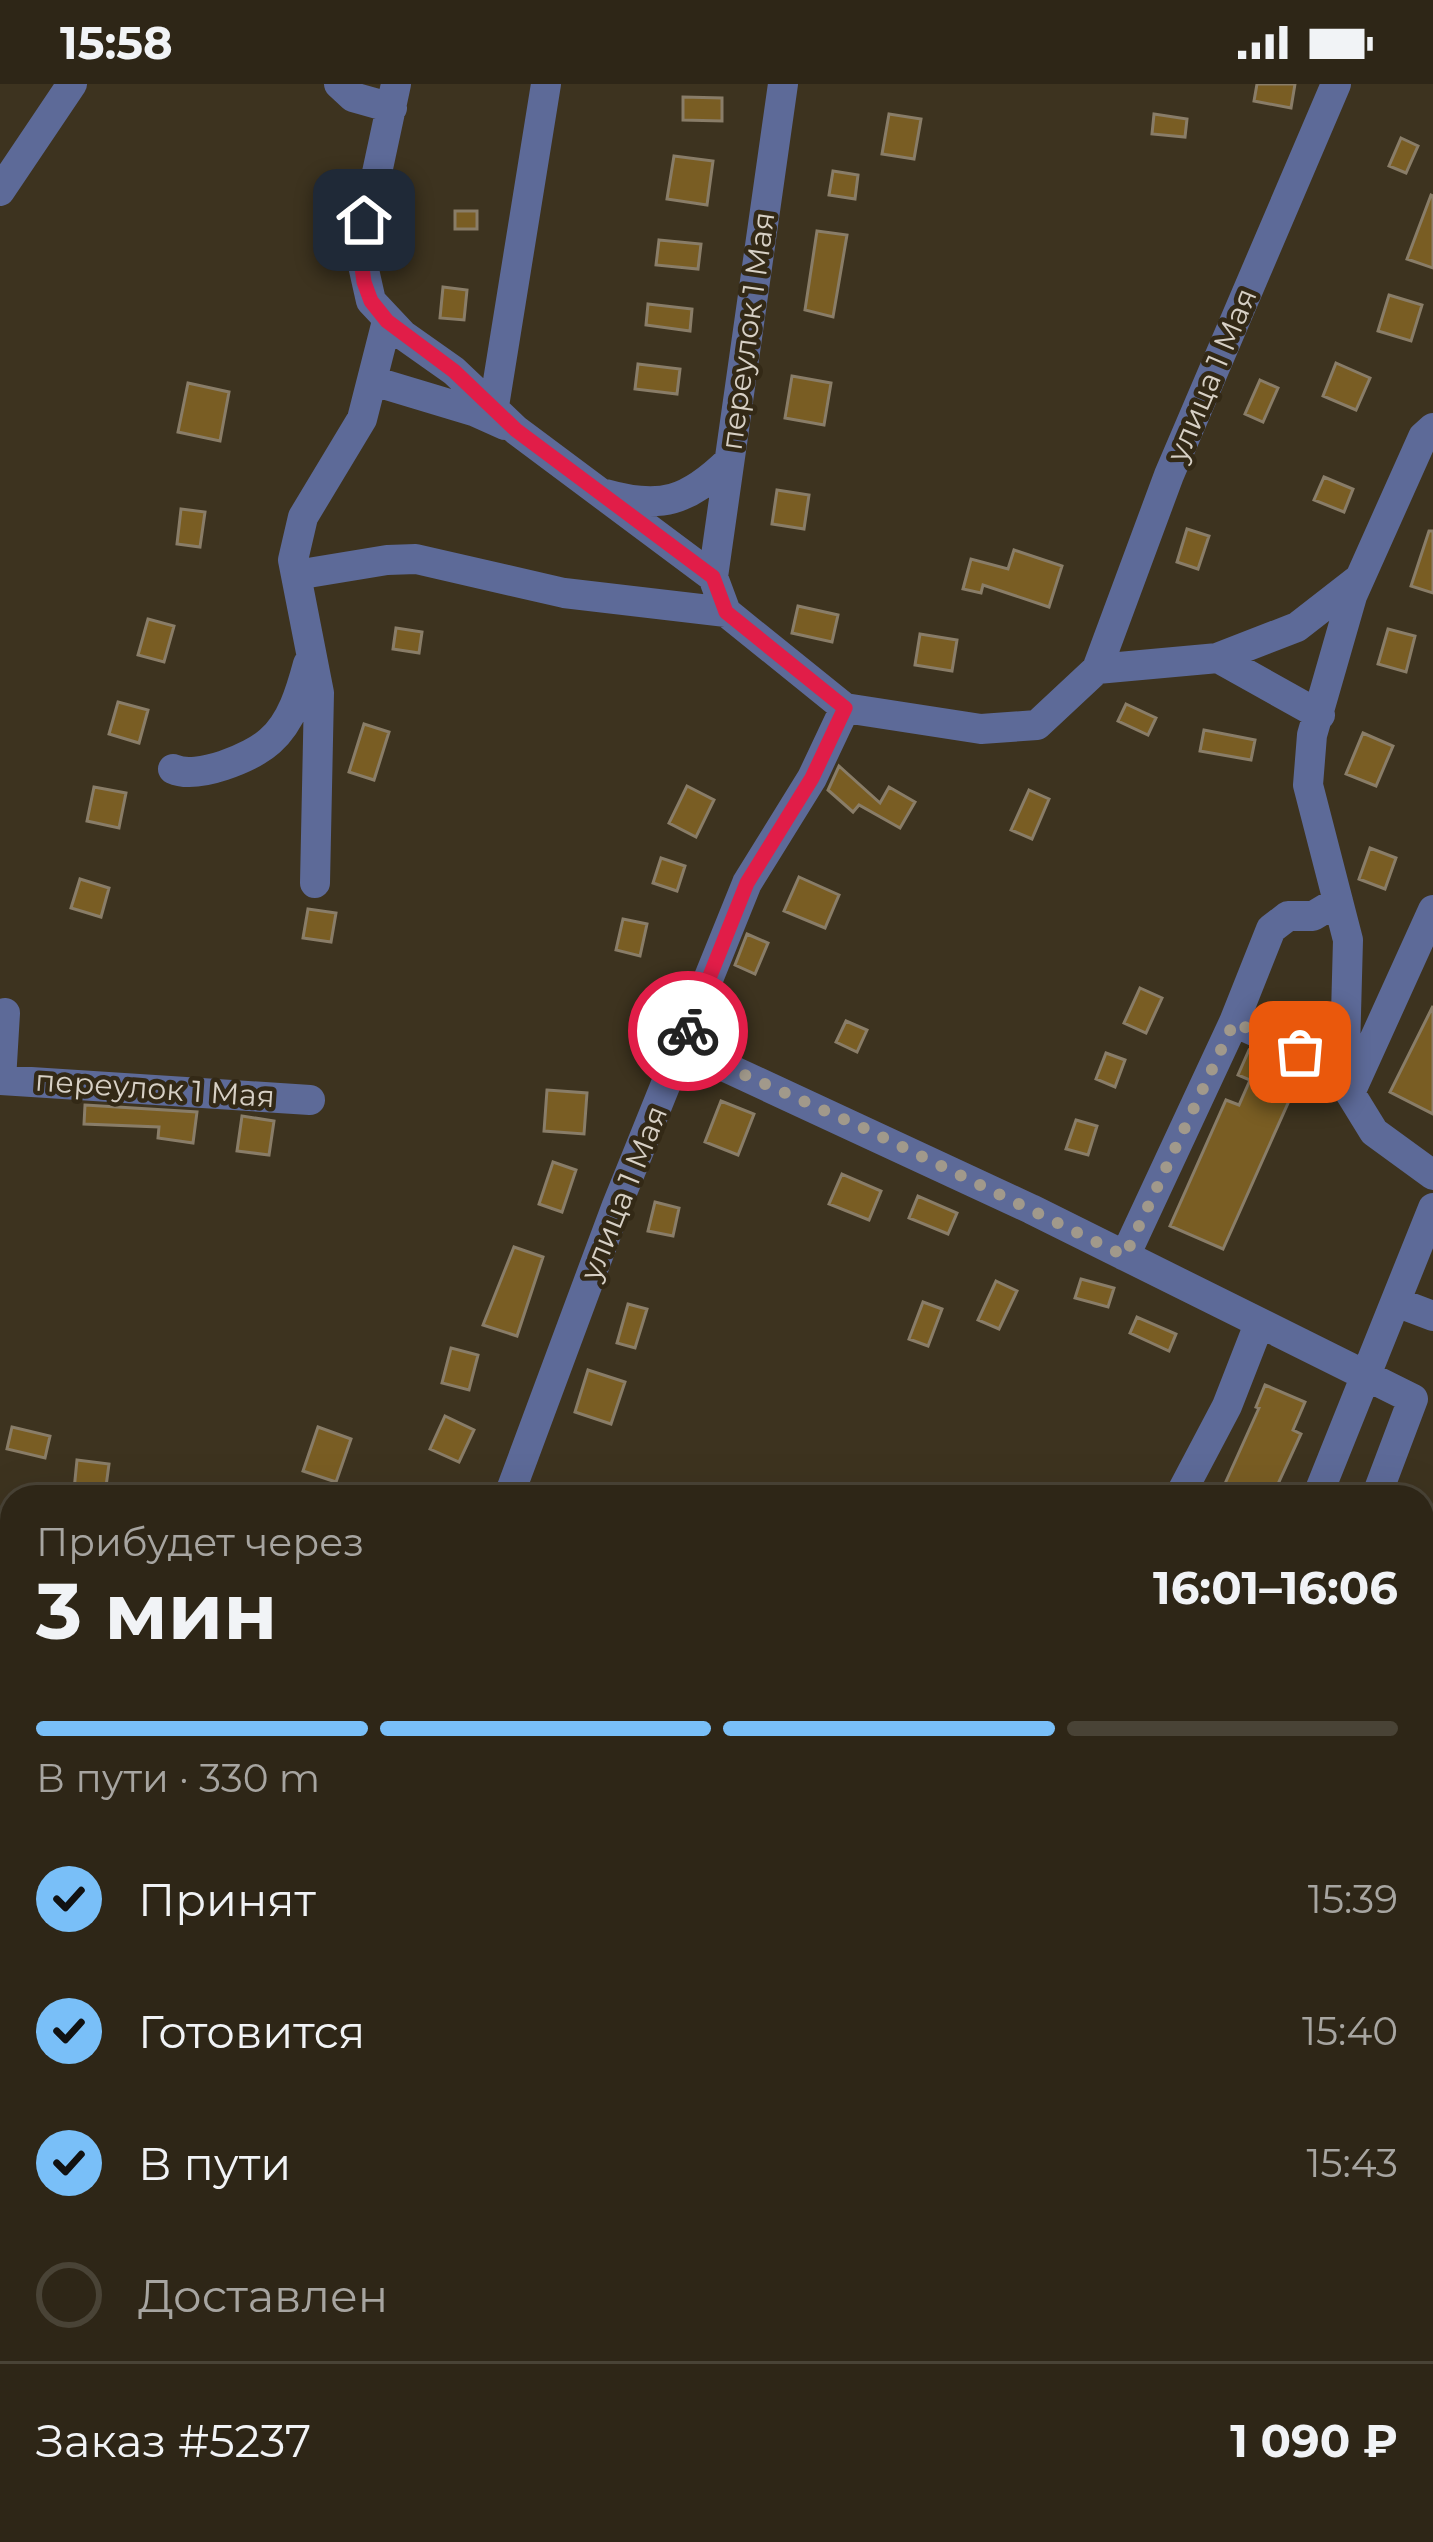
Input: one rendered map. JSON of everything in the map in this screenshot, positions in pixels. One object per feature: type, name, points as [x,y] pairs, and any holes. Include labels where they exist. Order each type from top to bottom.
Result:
[{"type":"street","points":[[0,190],[72,84]]},
{"type":"street","points":[[339,84],[353,98],[394,96],[360,252],[371,301],[387,321],[494,406],[516,430],[713,577],[726,612],[845,708],[981,728],[1037,725],[1097,669],[1217,658],[1297,627],[1360,578]]},
{"type":"street","points":[[494,406],[546,84]]},
{"type":"street","name":"переулок 1 Мая","points":[[713,577],[783,84]]},
{"type":"street","name":"улица 1 Мая","points":[[1097,669],[1169,475],[1336,84]]},
{"type":"street","points":[[315,883],[319,693],[293,560],[303,517],[356,430],[387,321]]},
{"type":"street","points":[[373,381],[476,412],[516,430]]},
{"type":"street","points":[[1342,1080],[1348,940],[1308,785],[1312,735],[1360,578],[1423,437],[1433,428]]},
{"type":"street","points":[[601,493],[625,500],[673,501],[704,486],[729,461]]},
{"type":"street","points":[[296,575],[416,560],[564,593],[726,612]]},
{"type":"street","points":[[173,769],[209,772],[271,740],[299,699],[311,654]]},
{"type":"street","points":[[1217,658],[1320,715]]},
{"type":"street","name":"улица 1 Мая","points":[[512,1485],[617,1205],[747,883],[812,778],[845,708]]},
{"type":"street","points":[[1125,1256],[1234,1022],[1271,929],[1288,916],[1313,916],[1338,901]]},
{"type":"street","points":[[1342,1080],[1433,910]]},
{"type":"street","points":[[1,1080],[5,1013]]},
{"type":"street","points":[[1234,1022],[1342,1080],[1374,1132],[1433,1174]]},
{"type":"street","points":[[682,1047],[866,1129],[1412,1399],[1380,1485]]},
{"type":"street","name":"переулок 1 Мая","points":[[1,1080],[310,1100]]},
{"type":"street","points":[[1322,1485],[1433,1208]]},
{"type":"street","points":[[1396,1302],[1433,1316]]},
{"type":"street","points":[[1184,1485],[1227,1406],[1259,1324]]},
{"type":"building","points":[[1257,84],[1295,84],[1291,108],[1254,101]]},
{"type":"building","points":[[683,97],[722,98],[722,121],[683,120]]},
{"type":"building","points":[[889,114],[921,119],[914,159],[882,154]]},
{"type":"building","points":[[1154,114],[1187,119],[1185,137],[1152,134]]},
{"type":"building","points":[[1401,138],[1418,146],[1406,173],[1389,166]]},
{"type":"building","points":[[674,156],[713,161],[707,205],[667,199]]},
{"type":"building","points":[[833,171],[858,175],[855,199],[829,195]]},
{"type":"building","points":[[1433,196],[1433,268],[1407,259]]},
{"type":"building","points":[[455,211],[477,211],[477,229],[455,229]]},
{"type":"building","points":[[817,231],[847,235],[833,317],[805,310]]},
{"type":"building","points":[[659,240],[701,244],[698,269],[656,265]]},
{"type":"building","points":[[443,287],[467,290],[464,320],[440,318]]},
{"type":"building","points":[[1389,295],[1422,305],[1411,341],[1378,331]]},
{"type":"building","points":[[648,304],[692,309],[690,331],[646,325]]},
{"type":"building","points":[[1336,363],[1370,378],[1356,410],[1323,396]]},
{"type":"building","points":[[638,364],[680,369],[677,394],[635,389]]},
{"type":"building","points":[[792,376],[831,383],[824,425],[785,418]]},
{"type":"building","points":[[1260,380],[1278,388],[1263,422],[1245,414]]},
{"type":"building","points":[[188,383],[229,392],[220,441],[178,432]]},
{"type":"building","points":[[1324,477],[1353,489],[1344,512],[1314,500]]},
{"type":"building","points":[[777,490],[809,495],[804,529],[772,524]]},
{"type":"building","points":[[181,509],[205,512],[200,547],[177,544]]},
{"type":"building","points":[[1187,529],[1209,536],[1198,569],[1177,562]]},
{"type":"building","points":[[1429,531],[1433,531],[1433,593],[1411,586]]},
{"type":"building","points":[[1014,550],[1062,566],[1049,607],[983,585],[981,593],[963,589],[971,559],[1008,569]]},
{"type":"building","points":[[798,606],[838,615],[832,642],[792,633]]},
{"type":"building","points":[[148,619],[174,626],[164,662],[138,655]]},
{"type":"building","points":[[396,628],[422,632],[419,653],[393,649]]},
{"type":"building","points":[[1388,629],[1415,636],[1406,672],[1378,664]]},
{"type":"building","points":[[920,634],[957,640],[952,671],[915,665]]},
{"type":"building","points":[[118,702],[148,710],[139,743],[109,734]]},
{"type":"building","points":[[1126,704],[1156,718],[1148,735],[1118,721]]},
{"type":"building","points":[[364,724],[389,732],[374,780],[349,772]]},
{"type":"building","points":[[1204,730],[1255,740],[1251,760],[1200,751]]},
{"type":"building","points":[[1363,733],[1393,746],[1376,786],[1346,774]]},
{"type":"building","points":[[839,766],[880,803],[889,787],[915,802],[900,828],[859,805],[853,812],[828,790]]},
{"type":"building","points":[[687,786],[714,800],[696,837],[669,823]]},
{"type":"building","points":[[94,787],[126,793],[119,828],[87,821]]},
{"type":"building","points":[[1029,790],[1049,799],[1032,839],[1011,830]]},
{"type":"building","points":[[1370,848],[1396,858],[1385,889],[1359,879]]},
{"type":"building","points":[[661,858],[685,866],[677,891],[653,883]]},
{"type":"building","points":[[799,877],[839,895],[825,928],[784,911]]},
{"type":"building","points":[[80,879],[109,888],[101,917],[71,908]]},
{"type":"building","points":[[308,909],[336,913],[331,942],[303,938]]},
{"type":"building","points":[[623,919],[647,924],[640,956],[616,950]]},
{"type":"building","points":[[747,934],[768,943],[755,974],[735,965]]},
{"type":"building","points":[[1140,988],[1162,998],[1146,1033],[1124,1023]]},
{"type":"building","points":[[1433,1006],[1433,1114],[1390,1092]]},
{"type":"building","points":[[846,1021],[867,1030],[857,1052],[836,1042]]},
{"type":"building","points":[[1249,1050],[1301,1074],[1223,1249],[1170,1226],[1226,1100],[1239,1105],[1250,1080],[1238,1075]]},
{"type":"building","points":[[1106,1053],[1125,1060],[1115,1087],[1096,1079]]},
{"type":"building","points":[[547,1090],[587,1093],[584,1134],[544,1131]]},
{"type":"building","points":[[721,1101],[754,1114],[738,1155],[705,1142]]},
{"type":"building","points":[[85,1105],[197,1112],[193,1143],[158,1138],[159,1127],[84,1124]]},
{"type":"building","points":[[242,1116],[274,1121],[269,1155],[237,1151]]},
{"type":"building","points":[[1076,1120],[1097,1126],[1088,1155],[1066,1149]]},
{"type":"building","points":[[553,1162],[576,1170],[562,1212],[539,1204]]},
{"type":"building","points":[[842,1174],[881,1191],[869,1220],[829,1204]]},
{"type":"building","points":[[918,1196],[957,1213],[948,1234],[909,1218]]},
{"type":"building","points":[[655,1202],[679,1208],[673,1236],[648,1231]]},
{"type":"building","points":[[514,1247],[543,1257],[517,1336],[483,1325]]},
{"type":"building","points":[[1081,1279],[1114,1288],[1108,1307],[1075,1298]]},
{"type":"building","points":[[996,1281],[1017,1291],[999,1329],[978,1320]]},
{"type":"building","points":[[923,1302],[942,1309],[928,1346],[909,1339]]},
{"type":"building","points":[[628,1304],[647,1309],[635,1348],[617,1343]]},
{"type":"building","points":[[1137,1317],[1176,1334],[1169,1351],[1130,1333]]},
{"type":"building","points":[[451,1348],[478,1355],[469,1390],[442,1383]]},
{"type":"building","points":[[588,1370],[625,1382],[611,1424],[575,1412]]},
{"type":"building","points":[[1265,1385],[1305,1402],[1293,1430],[1301,1434],[1278,1485],[1224,1485],[1259,1408]]},
{"type":"building","points":[[445,1416],[474,1430],[459,1462],[430,1449]]},
{"type":"building","points":[[12,1427],[50,1436],[45,1458],[7,1449]]},
{"type":"building","points":[[318,1427],[351,1439],[336,1482],[303,1471]]},
{"type":"building","points":[[77,1460],[109,1464],[106,1485],[74,1485]]},
{"type":"way so far","points":[[688,1031],[682,1047],[866,1129],[1125,1256],[1234,1022],[1300,1052]]},
{"type":"route","points":[[364,220],[360,252],[364,282],[371,301],[387,321],[454,371],[516,430],[713,577],[726,612],[845,708],[812,778],[747,883],[688,1031]]}]
